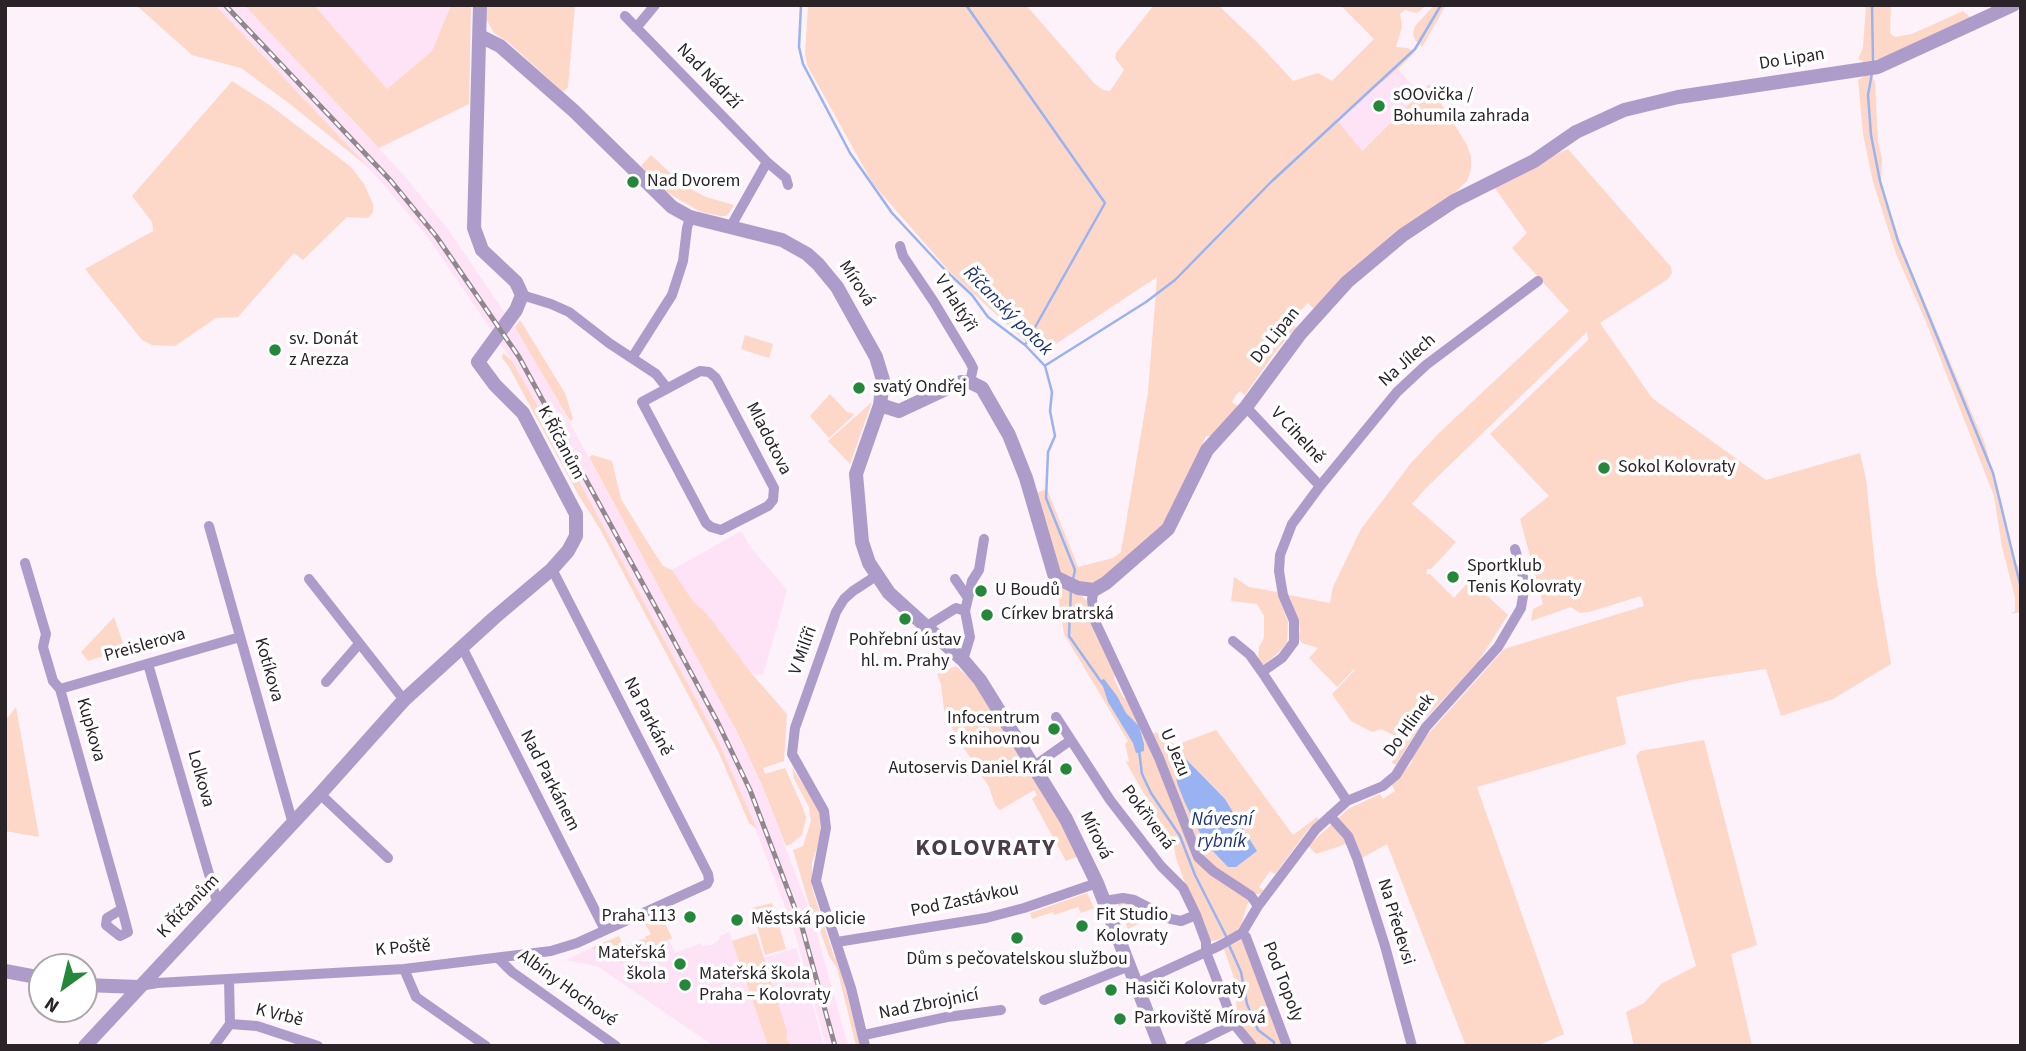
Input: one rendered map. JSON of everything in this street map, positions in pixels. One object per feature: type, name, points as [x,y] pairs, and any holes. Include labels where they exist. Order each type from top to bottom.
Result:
[{"type":"street","points":[[480,5],[474,191],[476,236],[486,255],[516,282],[522,295],[569,312],[656,374],[667,388]]},
{"type":"street","points":[[636,28],[655,5]]},
{"type":"street","name":"Do Lipan","points":[[1094,590],[1106,583],[1168,529],[1207,450],[1246,407],[1281,358],[1347,282],[1402,235],[1454,201],[1534,161],[1576,132],[1624,110],[1678,97],[1878,67],[2013,5]]},
{"type":"street","name":"Nad Nádrží","points":[[625,16],[767,162],[786,178],[788,185]]},
{"type":"street","name":"Mírová","points":[[480,36],[500,46],[574,111],[660,197],[691,217],[782,240],[807,254],[825,271],[849,306],[881,370],[883,393],[856,474],[862,542],[876,576],[889,593],[963,660],[980,680],[1034,766],[1066,819],[1097,883],[1160,1046]]},
{"type":"street","points":[[731,226],[767,162]]},
{"type":"street","points":[[632,358],[672,295],[683,261],[691,217]]},
{"type":"street","name":"V Haltýři","points":[[900,246],[903,256],[970,362],[971,382]]},
{"type":"street","name":"Na Jílech","points":[[1320,486],[1397,392],[1426,365],[1538,281]]},
{"type":"street","name":"K Říčanům","points":[[85,1046],[293,824],[404,699],[552,569],[568,551],[576,536],[576,514],[523,412],[495,385],[478,362],[516,310],[522,295]]},
{"type":"street","name":"Mladotova","points":[[699,371],[709,372],[716,378],[774,488],[773,500],[768,506],[721,530],[706,523],[642,402],[667,388],[699,371]]},
{"type":"street","points":[[880,405],[899,411],[957,383],[971,382],[985,393],[1009,435],[1026,478],[1052,570],[1061,581],[1078,588],[1094,590]]},
{"type":"street","name":"V Cihelně","points":[[1246,407],[1320,486],[1292,524],[1280,555],[1279,571],[1283,595],[1294,621],[1294,642],[1282,658],[1262,672]]},
{"type":"street","name":"Kotíkova","points":[[209,526],[293,824]]},
{"type":"street","points":[[963,660],[970,637],[965,611],[972,581],[979,570],[984,539]]},
{"type":"street","name":"Do Hlinek","points":[[1239,935],[1302,846],[1347,801],[1383,786],[1396,775],[1426,727],[1498,646],[1521,608],[1524,598],[1525,584],[1515,549]]},
{"type":"street","name":"Kupkova","points":[[25,563],[46,634],[43,647],[53,681],[60,689],[122,909]]},
{"type":"street","name":"Na Parkáně","points":[[552,569],[709,880]]},
{"type":"street","name":"V Milíři","points":[[836,942],[816,881],[826,828],[824,811],[792,754],[795,728],[836,612],[844,599],[876,576]]},
{"type":"street","points":[[309,579],[404,699]]},
{"type":"street","points":[[955,579],[968,598]]},
{"type":"street","name":"U Jezu","points":[[1094,590],[1094,619],[1159,758],[1198,857],[1213,871],[1251,896],[1258,906]]},
{"type":"street","points":[[926,626],[956,608],[965,611]]},
{"type":"street","name":"Preislerova","points":[[60,689],[240,637]]},
{"type":"street","points":[[1233,641],[1250,656],[1262,672],[1347,801]]},
{"type":"street","points":[[326,682],[359,644]]},
{"type":"street","name":"Nad Parkánem","points":[[462,647],[605,930]]},
{"type":"street","name":"Lolkova","points":[[148,664],[218,905]]},
{"type":"street","name":"Pokřivená","points":[[1056,717],[1111,800],[1161,866],[1183,888],[1196,915],[1206,942],[1206,952],[1234,1024],[1252,1046]]},
{"type":"street","points":[[1034,766],[1071,740]]},
{"type":"street","points":[[320,794],[387,858]]},
{"type":"street","name":"Na Předevsi","points":[[1330,816],[1348,836],[1357,858],[1385,946],[1412,1046]]},
{"type":"street","name":"K Poště","points":[[98,986],[139,987],[158,983],[404,970],[551,951],[667,903],[709,880]]},
{"type":"street","name":"Pod Zastávkou","points":[[836,942],[986,918],[1097,883]]},
{"type":"street","points":[[1104,901],[1123,898],[1134,900],[1171,919],[1181,920],[1196,915]]},
{"type":"street","points":[[1136,984],[1239,935]]},
{"type":"street","name":"Pod Topoly","points":[[1239,935],[1246,937],[1287,1046]]},
{"type":"street","points":[[836,942],[864,1041]]},
{"type":"street","name":"Albíny Hochové","points":[[499,959],[512,972],[615,1046]]},
{"type":"street","points":[[1044,1000],[1129,966]]},
{"type":"street","points":[[404,970],[416,996],[486,1046]]},
{"type":"street","points":[[5,971],[28,975]]},
{"type":"street","points":[[214,1046],[230,1024],[229,980]]},
{"type":"street","name":"Nad Zbrojnicí","points":[[864,1041],[947,1017],[1001,1010]]},
{"type":"street","name":"K Vrbě","points":[[230,1024],[257,1026],[312,1045]]},
{"type":"street","points":[[1189,1046],[1234,1024]]},
{"type":"shaded area","points":[[136,5],[215,5],[368,167],[241,68],[192,55]]},
{"type":"shaded area","points":[[215,5],[244,5],[401,172],[447,228],[530,350],[716,691],[762,785],[814,923],[848,1046],[826,1046],[794,930],[742,794],[697,701],[512,361],[430,240],[385,186]]},
{"type":"shaded area","points":[[244,5],[314,5],[387,89],[432,51],[451,5],[471,5],[469,104],[379,148]]},
{"type":"shaded area","points":[[314,5],[451,5],[432,51],[387,89]]},
{"type":"shaded area","points":[[484,5],[575,5],[568,87],[563,92],[508,42],[494,33],[484,15]]},
{"type":"shaded area","points":[[808,5],[1026,5],[1094,83],[1103,90],[1110,91],[1124,70],[1115,58],[1116,53],[1154,5],[1218,5],[1293,81],[1318,73],[1332,81],[1374,39],[1340,5],[1427,5],[1417,13],[1405,10],[1400,14],[1402,27],[1396,47],[1408,48],[1414,53],[1336,119],[1362,151],[1429,84],[1467,145],[1471,170],[1467,181],[1459,189],[1362,260],[1314,309],[1308,303],[1290,321],[1296,328],[1245,395],[1240,391],[1236,395],[1232,402],[1238,406],[1214,436],[1206,436],[1175,509],[1163,526],[1098,583],[1081,584],[1059,574],[1036,493],[1047,489],[1078,567],[1113,558],[1121,552],[1148,392],[1157,277],[1042,353],[1026,342],[948,270],[873,184],[807,65],[805,54]]},
{"type":"shaded area","points":[[1434,5],[1446,5],[1422,47],[1413,34],[1415,26]]},
{"type":"shaded area","points":[[1866,5],[1891,5],[1890,33],[1895,37],[1912,34],[1963,11],[1972,19],[1888,57],[1864,62],[1858,59],[1863,48]]},
{"type":"shaded area","name":"sOOvička / Bohumila zahrada","points":[[1398,69],[1419,93],[1361,151],[1335,119]]},
{"type":"shaded area","points":[[1866,75],[1872,76],[1875,82],[1878,142],[1882,158],[1881,182],[1901,246],[1985,444],[2003,509],[2014,564],[2021,567],[2021,612],[2011,614],[2015,611],[2015,597],[2002,547],[1994,496],[1926,322],[1896,254],[1873,182],[1863,134],[1858,80]]},
{"type":"shaded area","points":[[232,81],[271,106],[351,167],[364,184],[373,204],[373,212],[368,218],[347,217],[303,260],[294,253],[238,317],[216,318],[175,346],[152,345],[142,340],[85,269],[153,231],[152,222],[132,196]]},
{"type":"shaded area","points":[[1568,149],[1671,267],[1672,273],[1668,279],[1600,323],[1652,398],[1766,480],[1860,453],[1866,479],[1876,575],[1891,664],[1833,699],[1781,716],[1766,669],[1691,680],[1616,697],[1626,744],[1477,787],[1564,1034],[1537,1046],[1466,1046],[1387,844],[1362,858],[1355,841],[1316,854],[1308,846],[1348,809],[1380,794],[1383,799],[1395,791],[1392,785],[1412,762],[1413,751],[1504,649],[1644,606],[1641,596],[1589,612],[1580,613],[1571,607],[1531,621],[1533,609],[1543,604],[1520,519],[1549,496],[1490,434],[1588,340],[1587,332],[1412,504],[1456,542],[1431,569],[1427,569],[1426,574],[1430,574],[1454,598],[1470,580],[1508,615],[1478,662],[1422,722],[1396,765],[1392,763],[1399,738],[1381,729],[1372,732],[1351,721],[1332,694],[1355,670],[1337,687],[1309,658],[1318,648],[1302,643],[1298,638],[1299,621],[1289,595],[1330,603],[1333,587],[1361,529],[1411,463],[1439,433],[1569,311],[1512,248],[1527,233],[1491,183]]},
{"type":"shaded area","points":[[651,155],[683,185],[706,197],[734,205],[729,213],[720,216],[701,212],[666,192],[641,166]]},
{"type":"shaded area","points":[[520,320],[565,393],[573,419],[570,421],[515,327]]},
{"type":"shaded area","points":[[745,335],[773,344],[769,358],[741,349]]},
{"type":"shaded area","points":[[503,353],[512,361],[554,435],[697,701],[757,829],[749,823],[718,751],[600,529],[502,358]]},
{"type":"shaded area","points":[[830,394],[847,412],[855,414],[829,438],[810,416]]},
{"type":"shaded area","points":[[872,402],[850,464],[828,441]]},
{"type":"shaded area","points":[[593,455],[612,461],[621,499],[663,566],[672,570],[693,601],[707,614],[752,674],[787,714],[784,761],[763,768],[765,774],[785,768],[803,808],[806,818],[802,835],[791,844],[786,846],[738,734],[589,457]]},
{"type":"shaded area","points":[[741,531],[751,548],[787,590],[763,675],[752,674],[707,614],[693,601],[672,570]]},
{"type":"shaded area","points":[[1234,577],[1249,587],[1277,592],[1288,622],[1287,643],[1263,665],[1258,659],[1259,647],[1264,638],[1264,616],[1257,604],[1231,601]]},
{"type":"shaded area","points":[[1061,586],[1081,595],[1087,601],[1116,672],[1114,679],[1123,697],[1129,701],[1144,738],[1156,732],[1176,745],[1216,730],[1293,835],[1317,817],[1319,820],[1307,831],[1275,874],[1270,871],[1259,887],[1264,891],[1255,894],[1247,905],[1241,925],[1236,931],[1206,942],[1174,847],[1126,762],[1129,761],[1125,744],[1128,741],[1064,634],[1058,594]],"holes":[[[1185,758],[1225,799],[1257,851],[1205,843],[1177,783],[1175,761]]]},
{"type":"shaded area","points":[[114,617],[125,649],[88,661],[81,652]]},
{"type":"shaded area","points":[[956,666],[976,684],[1040,786],[1079,856],[1066,861],[1032,799],[1037,795],[1034,790],[1000,810],[995,805],[989,787],[955,734],[944,710],[937,674]]},
{"type":"shaded area","points":[[16,707],[39,837],[5,831],[5,721]]},
{"type":"shaded area","points":[[1704,740],[1757,945],[1731,954],[1752,1046],[1634,1046],[1626,1012],[1644,1003],[1661,984],[1696,966],[1636,756],[1640,751]]},
{"type":"shaded area","points":[[792,768],[814,800],[820,815],[821,835],[812,863],[812,888],[834,956],[839,962],[860,1046],[856,1046],[837,968],[829,956],[813,917],[793,850],[803,846],[811,821],[809,807],[794,779]]},
{"type":"shaded area","points":[[1087,893],[1094,908],[1081,913],[1078,907],[1032,919],[1030,913]]},
{"type":"shaded area","points":[[1117,902],[1134,904],[1156,915],[1128,929]]},
{"type":"shaded area","points":[[772,903],[786,949],[765,955],[752,908]]},
{"type":"shaded area","points":[[662,916],[672,938],[645,952],[639,940],[646,939],[645,937],[651,934],[645,924]]},
{"type":"shaded area","name":"Mateřská škola Praha – Kolovraty","points":[[729,932],[768,1046],[714,1046],[597,966],[565,960],[591,948],[620,963],[669,940],[675,953],[701,943],[702,946],[712,945],[720,939],[719,936]]},
{"type":"shaded area","points":[[756,933],[787,1032],[786,1038],[792,1046],[768,1046],[732,941]]},
{"type":"shaded area","points":[[619,936],[623,945],[632,945],[636,952],[620,963],[591,948]]},
{"type":"shaded area","points":[[1246,937],[1287,1046],[1252,1046],[1234,1024],[1237,1011],[1233,975],[1224,949]]},
{"type":"shaded area","points":[[796,948],[824,1046],[792,1046],[786,1038],[763,958]]},
{"type":"water","points":[[1104,679],[1126,713],[1139,726],[1144,751],[1136,753],[1133,743],[1108,702],[1101,680]]},
{"type":"water","name":"Návesní rybník","points":[[1182,757],[1225,799],[1257,851],[1236,867],[1228,867],[1205,843],[1185,803],[1177,783],[1175,766],[1175,761]]},
{"type":"waterway","name":"Říčanský potok","points":[[801,5],[799,47],[803,64],[850,153],[892,213],[972,295],[988,317],[1025,345],[1045,366],[1052,392],[1050,411],[1055,436],[1048,452],[1046,498],[1075,570],[1073,579]]},
{"type":"waterway","points":[[966,5],[1105,203],[1025,345]]},
{"type":"waterway","points":[[1046,365],[1146,302],[1175,280],[1271,182],[1415,49],[1441,5]]},
{"type":"waterway","points":[[1872,5],[1873,60]]},
{"type":"waterway","points":[[1872,73],[1868,95],[1871,135],[1880,181],[1898,241],[1993,473],[2021,588]]},
{"type":"waterway","name":"Říčanský potok","points":[[1071,589],[1069,636],[1104,686]]},
{"type":"waterway","name":"Říčanský potok","points":[[1139,750],[1142,774],[1151,793],[1180,836],[1195,875],[1227,938]]},
{"type":"waterway","name":"Říčanský potok","points":[[1229,945],[1241,972],[1247,1004],[1258,1030],[1274,1042],[1274,1046]]},
{"type":"railway","points":[[225,5],[391,181],[436,236],[519,357],[718,723],[750,790],[802,927],[835,1046]]},
{"type":"place","name":"sOOvička / Bohumila zahrada","points":[[1379,106]]},
{"type":"place","name":"Nad Dvorem","points":[[633,182]]},
{"type":"place","name":"sv. Donát z Arezza","points":[[275,350]]},
{"type":"place","name":"svatý Ondřej","points":[[859,388]]},
{"type":"place","name":"Sokol Kolovraty","points":[[1604,468]]},
{"type":"place","name":"Sportklub Tenis Kolovraty","points":[[1453,577]]},
{"type":"place","name":"U Boudů","points":[[981,591]]},
{"type":"place","name":"Církev bratrská","points":[[987,615]]},
{"type":"place","name":"Pohřební ústav hl. m. Prahy","points":[[905,619]]},
{"type":"place","name":"Infocentrum s knihovnou","points":[[1054,729]]},
{"type":"place","name":"Autoservis Daniel Král","points":[[1066,769]]},
{"type":"place","name":"Praha 113","points":[[690,917]]},
{"type":"place","name":"Městská policie","points":[[737,920]]},
{"type":"place","name":"Fit Studio Kolovraty","points":[[1082,926]]},
{"type":"place","name":"Dům s pečovatelskou službou","points":[[1017,938]]},
{"type":"place","name":"Mateřská škola","points":[[680,964]]},
{"type":"place","name":"Mateřská škola Praha – Kolovraty","points":[[685,985]]},
{"type":"place","name":"Hasiči Kolovraty","points":[[1111,990]]},
{"type":"place","name":"Parkoviště Mírová","points":[[1120,1019]]},
{"type":"district","name":"KOLOVRATY","points":[[986,850]]}]
